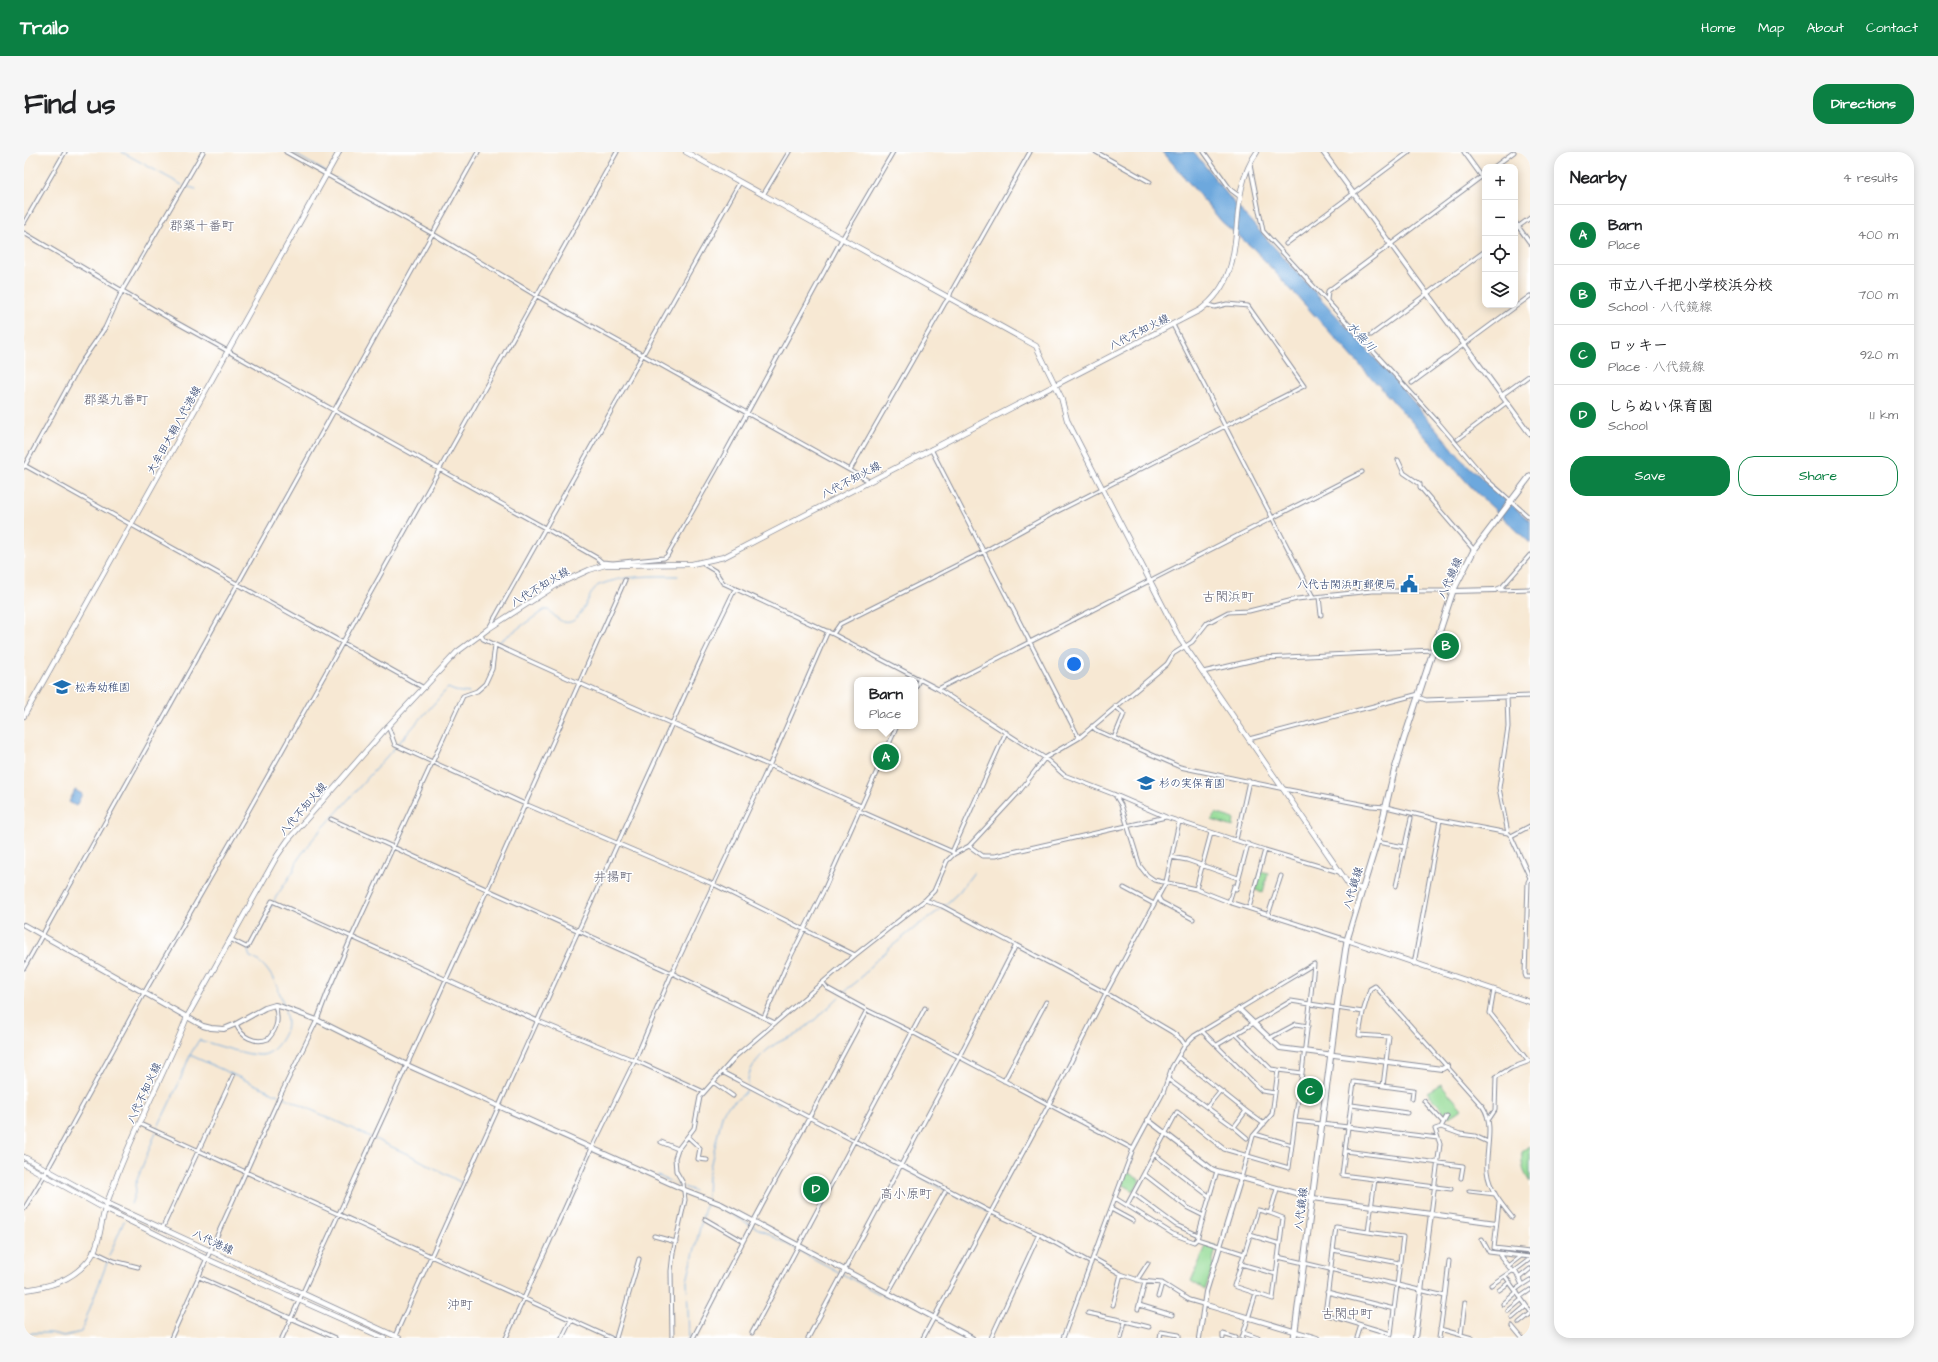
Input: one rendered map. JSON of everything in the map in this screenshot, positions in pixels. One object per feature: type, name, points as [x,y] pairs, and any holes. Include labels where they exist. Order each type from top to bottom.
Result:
[{"type":"main road","name":"大牟田大鞘八代港線","points":[[24,716],[339,152]]},
{"type":"main road","points":[[686,152],[1036,346],[1054,386],[1061,397],[1067,420],[1186,647],[1339,872],[1349,885],[1362,889]]},
{"type":"main road","name":"八代不知火線","points":[[24,1290],[52,1286],[63,1281],[85,1264],[94,1251],[105,1209],[187,1017],[260,886],[288,840],[388,726],[457,652],[488,629],[558,584],[603,563],[704,562],[735,552],[869,481],[1173,325],[1208,305],[1222,288],[1232,266],[1239,198],[1248,164],[1256,152]]},
{"type":"main road","name":"八代鏡線","points":[[1294,1338],[1347,940],[1377,842],[1394,772],[1453,591],[1474,550],[1530,476]]},
{"type":"main road","name":"八代港線","points":[[24,1157],[107,1204],[211,1250],[396,1337]]},
{"type":"main road","name":"八代港線","points":[[24,1164],[105,1209],[207,1259],[384,1338]]},
{"type":"street","points":[[24,224],[65,152]]},
{"type":"street","points":[[203,152],[122,291],[105,328],[82,361],[24,466],[131,524],[424,688]]},
{"type":"street","points":[[286,152],[433,234],[537,296],[869,481]]},
{"type":"street","points":[[24,968],[236,583],[478,152]]},
{"type":"street","points":[[24,1209],[48,1170],[145,992],[245,817],[341,642],[617,152]]},
{"type":"street","points":[[763,195],[789,152]]},
{"type":"street","points":[[24,233],[122,291],[545,528],[603,563],[613,563],[664,558],[666,556],[747,413],[842,239],[893,152]]},
{"type":"street","points":[[850,470],[949,298],[1030,152]]},
{"type":"street","points":[[1096,152],[1150,182]]},
{"type":"street","points":[[1204,152],[1231,190],[1239,198]]},
{"type":"street","points":[[1323,152],[1530,434]]},
{"type":"street","points":[[1286,244],[1409,152]]},
{"type":"street","points":[[1326,300],[1328,291],[1481,176],[1464,152]]},
{"type":"street","points":[[1498,164],[1514,152]]},
{"type":"street","points":[[1248,164],[1250,166],[1263,231],[1437,421],[1486,479],[1530,518]]},
{"type":"street","points":[[488,629],[740,182]]},
{"type":"street","points":[[1518,227],[1530,218]]},
{"type":"street","points":[[1518,229],[1530,243]]},
{"type":"street","points":[[1371,335],[1482,253]]},
{"type":"street","points":[[1412,383],[1530,296]]},
{"type":"street","points":[[833,634],[840,624],[983,552],[1103,488],[1304,386],[1248,306],[1227,304],[1215,307],[1208,305]]},
{"type":"street","points":[[1173,325],[1313,597]]},
{"type":"street","points":[[1502,395],[1530,375]]},
{"type":"street","points":[[1458,439],[1507,402]]},
{"type":"street","points":[[931,449],[1079,738]]},
{"type":"street","points":[[1398,460],[1404,473],[1420,484],[1420,487],[1474,550]]},
{"type":"street","points":[[938,689],[1029,641],[1362,472]]},
{"type":"street","points":[[1495,590],[1502,587],[1530,555]]},
{"type":"street","points":[[704,562],[704,565],[715,571],[723,583],[828,631],[913,677]]},
{"type":"street","points":[[282,1338],[407,1065],[445,978],[487,890],[625,580]]},
{"type":"street","points":[[396,1337],[578,931],[735,589]]},
{"type":"street","points":[[860,811],[953,853],[969,846],[1019,792],[1045,758],[1079,738],[1115,706],[1167,664],[1173,654],[1192,642],[1207,623],[1228,612],[1249,611],[1313,597],[1372,591],[1530,589]]},
{"type":"street","points":[[1319,597],[1321,616]]},
{"type":"street","points":[[506,1338],[592,1148],[635,1060],[672,973],[715,885],[828,631]]},
{"type":"street","points":[[481,635],[483,639],[495,645],[672,725],[770,764],[861,806]]},
{"type":"street","points":[[171,1338],[317,1020],[352,936],[463,696],[481,688],[490,675],[495,645]]},
{"type":"street","points":[[1203,672],[1263,658],[1434,650]]},
{"type":"street","points":[[919,680],[938,689],[1006,732],[1045,758],[1064,775],[1114,794],[1166,818],[1339,872]]},
{"type":"street","points":[[1249,740],[1419,696],[1426,700],[1530,696]]},
{"type":"street","points":[[1507,696],[1508,727],[1499,788],[1508,833],[1511,836],[1530,878],[1528,882],[1525,974],[1526,977],[1530,977]]},
{"type":"street","points":[[1114,738],[1124,714],[1115,706]]},
{"type":"street","points":[[388,726],[395,744],[525,804],[715,885],[855,955]]},
{"type":"street","points":[[1092,726],[1096,730],[1180,767],[1283,789],[1371,806],[1386,807],[1440,820],[1508,833]]},
{"type":"street","points":[[764,1017],[804,929],[824,890],[896,729]]},
{"type":"street","points":[[672,1338],[671,1271],[685,1200],[684,1188],[676,1171],[675,1158],[678,1149],[688,1137],[696,1122],[698,1103],[704,1092],[736,1056],[855,955],[926,900],[934,891],[947,861],[953,853],[1006,732]]},
{"type":"street","points":[[1236,840],[1249,781]]},
{"type":"street","points":[[1114,794],[1119,800],[1142,869],[1154,880],[1196,889],[1228,902],[1347,940],[1414,964],[1530,1002]]},
{"type":"street","points":[[969,846],[983,856],[995,856],[1166,818]]},
{"type":"street","points":[[1396,886],[1411,818]]},
{"type":"street","points":[[331,819],[672,973],[775,1023]]},
{"type":"street","points":[[1414,964],[1440,820]]},
{"type":"street","points":[[923,1338],[1075,1056],[1106,993],[1166,882],[1179,822]]},
{"type":"street","points":[[1511,836],[1530,826]]},
{"type":"street","points":[[1196,889],[1211,833]]},
{"type":"street","points":[[1377,842],[1405,847]]},
{"type":"street","points":[[1228,902],[1235,887],[1248,844]]},
{"type":"street","points":[[1249,908],[1265,850]]},
{"type":"street","points":[[1171,857],[1238,878]]},
{"type":"street","points":[[1268,915],[1281,876]]},
{"type":"street","points":[[1124,888],[1154,904]]},
{"type":"street","points":[[1158,897],[1161,902],[1193,919]]},
{"type":"street","points":[[926,900],[943,907],[1106,993],[1172,1032],[1181,1039],[1185,1045]]},
{"type":"street","points":[[230,940],[246,948],[272,901],[538,1020],[635,1060],[704,1092]]},
{"type":"street","points":[[24,925],[203,1026],[224,1029],[265,1008],[278,1006],[317,1020],[407,1065],[721,1204],[752,1224],[888,1293],[972,1338]]},
{"type":"street","points":[[808,1338],[959,1057],[1016,945]]},
{"type":"street","points":[[1062,1338],[1133,1149],[1168,1080],[1172,1066],[1185,1045],[1194,1036],[1314,964],[1305,1051],[1289,1168],[1224,1149],[1177,1112],[1127,1205]]},
{"type":"street","points":[[823,983],[827,988],[867,1010],[912,1032],[1133,1149]]},
{"type":"street","points":[[1383,1086],[1389,1037],[1359,1035],[1363,1012],[1370,989],[1375,986],[1483,1107],[1489,1119],[1487,1170],[1499,1202],[1512,1217]]},
{"type":"street","points":[[1489,1119],[1495,1110],[1496,1077],[1511,1068],[1529,1061],[1490,1013],[1494,990]]},
{"type":"street","points":[[1004,1081],[1046,1002]]},
{"type":"street","points":[[1217,1045],[1291,1002],[1337,1007],[1363,1012]]},
{"type":"street","points":[[236,1024],[244,1035],[254,1041],[268,1039],[277,1025],[278,1006]]},
{"type":"street","points":[[752,1332],[925,1008]]},
{"type":"street","points":[[1239,1009],[1280,1048],[1442,1069],[1447,1066]]},
{"type":"street","points":[[693,1338],[808,1118],[867,1010]]},
{"type":"street","points":[[1270,1038],[1296,1024],[1308,1026]]},
{"type":"street","points":[[1202,1031],[1262,1091],[1275,1093]]},
{"type":"street","points":[[1236,1034],[1271,1069],[1302,1073]]},
{"type":"street","points":[[1178,1057],[1264,1124]]},
{"type":"street","points":[[1199,1338],[1203,1304],[1247,1156],[1255,1134],[1272,1114],[1278,1070]]},
{"type":"street","points":[[722,1072],[854,1142],[991,1212],[1039,1234],[1091,1263]]},
{"type":"street","points":[[162,1229],[233,1076]]},
{"type":"street","points":[[1168,1080],[1207,1107],[1247,1138]]},
{"type":"street","points":[[713,1082],[733,1096]]},
{"type":"street","points":[[1412,1099],[1414,1090],[1354,1082],[1342,1175],[1451,1189]]},
{"type":"street","points":[[1207,1107],[1220,1091]]},
{"type":"street","points":[[1424,1101],[1443,1122]]},
{"type":"street","points":[[1352,1104],[1407,1113]]},
{"type":"street","points":[[1234,1127],[1246,1111]]},
{"type":"street","points":[[1441,1127],[1447,1116]]},
{"type":"street","points":[[1148,1120],[1212,1169],[1277,1189],[1313,1198],[1496,1223]]},
{"type":"street","points":[[1296,1121],[1438,1138]]},
{"type":"street","points":[[140,1124],[611,1338]]},
{"type":"street","points":[[1415,1338],[1440,1144],[1435,1129],[1441,1127],[1460,1134],[1475,1136],[1488,1142]]},
{"type":"street","points":[[1255,1134],[1292,1145]]},
{"type":"street","points":[[688,1137],[702,1147],[698,1159],[707,1160]]},
{"type":"street","points":[[661,1142],[678,1149]]},
{"type":"street","points":[[1345,1151],[1462,1166],[1461,1178]]},
{"type":"street","points":[[1154,1154],[1210,1196]]},
{"type":"street","points":[[1115,1198],[1173,1234],[1194,1242],[1204,1216],[1217,1171]]},
{"type":"street","points":[[1144,1174],[1188,1208],[1204,1216]]},
{"type":"street","points":[[1368,1232],[1375,1179]]},
{"type":"street","points":[[1270,1213],[1277,1189]]},
{"type":"street","points":[[1469,1191],[1495,1194]]},
{"type":"street","points":[[888,1293],[944,1192]]},
{"type":"street","points":[[1134,1194],[1176,1225],[1197,1237],[1244,1254]]},
{"type":"street","points":[[1499,1202],[1494,1248],[1530,1252]]},
{"type":"street","points":[[1111,1209],[1133,1221]]},
{"type":"street","points":[[1258,1210],[1283,1218],[1273,1298],[1234,1286],[1250,1235],[1258,1210]]},
{"type":"street","points":[[705,1219],[743,1241]]},
{"type":"street","points":[[1336,1227],[1403,1237],[1391,1334],[1324,1314],[1333,1250],[1336,1227]]},
{"type":"street","points":[[991,1338],[1039,1234]]},
{"type":"street","points":[[1250,1235],[1280,1244]]},
{"type":"street","points":[[654,1236],[659,1239],[676,1242]]},
{"type":"street","points":[[1482,1239],[1489,1252],[1530,1258]]},
{"type":"street","points":[[1333,1250],[1399,1263]]},
{"type":"street","points":[[94,1251],[114,1261],[138,1268]]},
{"type":"street","points":[[1498,1253],[1508,1266],[1516,1272],[1522,1285]]},
{"type":"street","points":[[1508,1266],[1521,1256]]},
{"type":"street","points":[[1278,1257],[1445,1296]]},
{"type":"street","points":[[1093,1258],[1122,1274],[1137,1280],[1162,1283],[1189,1300],[1317,1338]]},
{"type":"street","points":[[1491,1285],[1530,1258]]},
{"type":"street","points":[[616,1338],[639,1259]]},
{"type":"street","points":[[1439,1338],[1449,1261]]},
{"type":"street","points":[[1137,1280],[1148,1263]]},
{"type":"street","points":[[1241,1264],[1276,1274]]},
{"type":"street","points":[[1519,1278],[1530,1269]]},
{"type":"street","points":[[1113,1305],[1122,1274]]},
{"type":"street","points":[[1505,1276],[1530,1312],[1519,1323]]},
{"type":"street","points":[[199,1277],[335,1338]]},
{"type":"street","points":[[1503,1304],[1522,1285],[1530,1280]]},
{"type":"street","points":[[1145,1282],[1138,1307],[1172,1315]]},
{"type":"street","points":[[1499,1290],[1510,1282]]},
{"type":"street","points":[[1158,1297],[1162,1283]]},
{"type":"street","points":[[1508,1311],[1530,1290]]},
{"type":"street","points":[[1327,1292],[1394,1309]]},
{"type":"street","points":[[1242,1338],[1256,1293]]},
{"type":"street","points":[[1461,1335],[1465,1302]]},
{"type":"street","points":[[1512,1318],[1530,1302]]},
{"type":"street","points":[[1088,1313],[1149,1327]]},
{"type":"street","points":[[562,1338],[571,1320]]},
{"type":"street","points":[[1121,1338],[1125,1321]]},
{"type":"street","points":[[1357,1338],[1361,1325]]},
{"type":"street","points":[[1512,1326],[1522,1338]]},
{"type":"street","points":[[1440,1329],[1472,1338]]},
{"type":"street","points":[[1160,1338],[1161,1332],[1179,1335],[1179,1338]]},
{"type":"street","points":[[1244,1333],[1258,1338]]},
{"type":"street","points":[[1223,1338],[1223,1334],[1236,1338]]},
{"type":"green space","points":[[1215,813],[1234,819],[1233,827],[1212,820]]},
{"type":"green space","points":[[1261,871],[1268,873],[1263,892],[1255,890]]},
{"type":"green space","points":[[1441,1084],[1462,1109],[1449,1117],[1427,1092]]},
{"type":"green space","points":[[1530,1146],[1530,1182],[1522,1164],[1522,1152]]},
{"type":"green space","points":[[1126,1171],[1140,1180],[1134,1191],[1122,1184]]},
{"type":"green space","points":[[1207,1244],[1216,1246],[1213,1261],[1214,1264],[1205,1290],[1191,1281]]},
{"type":"water","points":[[1163,152],[1194,152],[1234,203],[1401,387],[1464,462],[1530,521],[1530,543],[1474,490],[1254,249],[1222,222]]},
{"type":"water","points":[[75,790],[82,794],[76,806],[69,802]]},
{"type":"waterway","points":[[122,152],[182,185]]},
{"type":"waterway","points":[[291,152],[326,172]]},
{"type":"waterway","points":[[336,178],[353,187]]},
{"type":"waterway","points":[[185,186],[196,189]]},
{"type":"waterway","points":[[496,644],[544,610],[549,610],[559,620],[568,622],[575,620],[594,589],[599,585],[618,579],[648,576],[678,576]]},
{"type":"waterway","points":[[284,1006],[272,977],[262,964],[250,957],[248,951],[276,897],[294,870],[298,859],[313,839],[448,688],[455,691],[469,693]]},
{"type":"waterway","points":[[841,994],[859,980],[872,964],[891,947],[941,909],[959,892],[974,872]]},
{"type":"waterway","points":[[748,1084],[750,1072],[757,1060],[762,1055],[777,1043],[797,1034],[839,997]]},
{"type":"waterway","points":[[157,1129],[178,1085],[190,1055],[199,1040],[248,1054],[262,1055],[271,1052],[281,1040],[285,1032],[287,1022],[285,1011]]},
{"type":"waterway","points":[[190,1055],[278,1095]]},
{"type":"waterway","points":[[707,1197],[708,1176],[723,1112],[729,1105],[744,1094],[748,1087]]},
{"type":"waterway","points":[[749,1089],[780,1104]]},
{"type":"waterway","points":[[281,1096],[414,1157],[462,1183]]},
{"type":"waterway","points":[[131,1204],[136,1190],[135,1185],[156,1132]]},
{"type":"waterway","points":[[854,1142],[899,1166]]},
{"type":"waterway","points":[[901,1167],[988,1212]]},
{"type":"waterway","points":[[658,1176],[681,1186]]},
{"type":"waterway","points":[[684,1187],[694,1191]]},
{"type":"waterway","points":[[689,1338],[687,1281],[706,1203],[716,1206],[887,1298]]},
{"type":"waterway","points":[[109,1256],[124,1221]]},
{"type":"waterway","points":[[24,1338],[32,1333],[51,1333],[64,1336],[81,1332],[108,1260]]},
{"type":"place","name":"八代古閑浜町郵便局","points":[[1409,584]]},
{"type":"place","name":"市立八千把小学校浜分校","points":[[1446,646]]},
{"type":"place","name":"松寿幼稚園","points":[[62,687]]},
{"type":"place","name":"Barn","points":[[886,757]]},
{"type":"place","name":"杉の実保育園","points":[[1146,783]]},
{"type":"place","name":"ロッキー","points":[[1310,1091]]},
{"type":"place","name":"しらぬい保育園","points":[[816,1189]]},
{"type":"district","name":"郡築十番町","points":[[202,226]]},
{"type":"district","name":"郡築九番町","points":[[116,400]]},
{"type":"district","name":"古閑浜町","points":[[1228,597]]},
{"type":"district","name":"井揚町","points":[[613,877]]},
{"type":"district","name":"高小原町","points":[[906,1194]]},
{"type":"district","name":"沖町","points":[[460,1305]]},
{"type":"district","name":"古閑中町","points":[[1347,1314]]},
{"type":"water label","name":"水無川","points":[[1361,337]]}]
